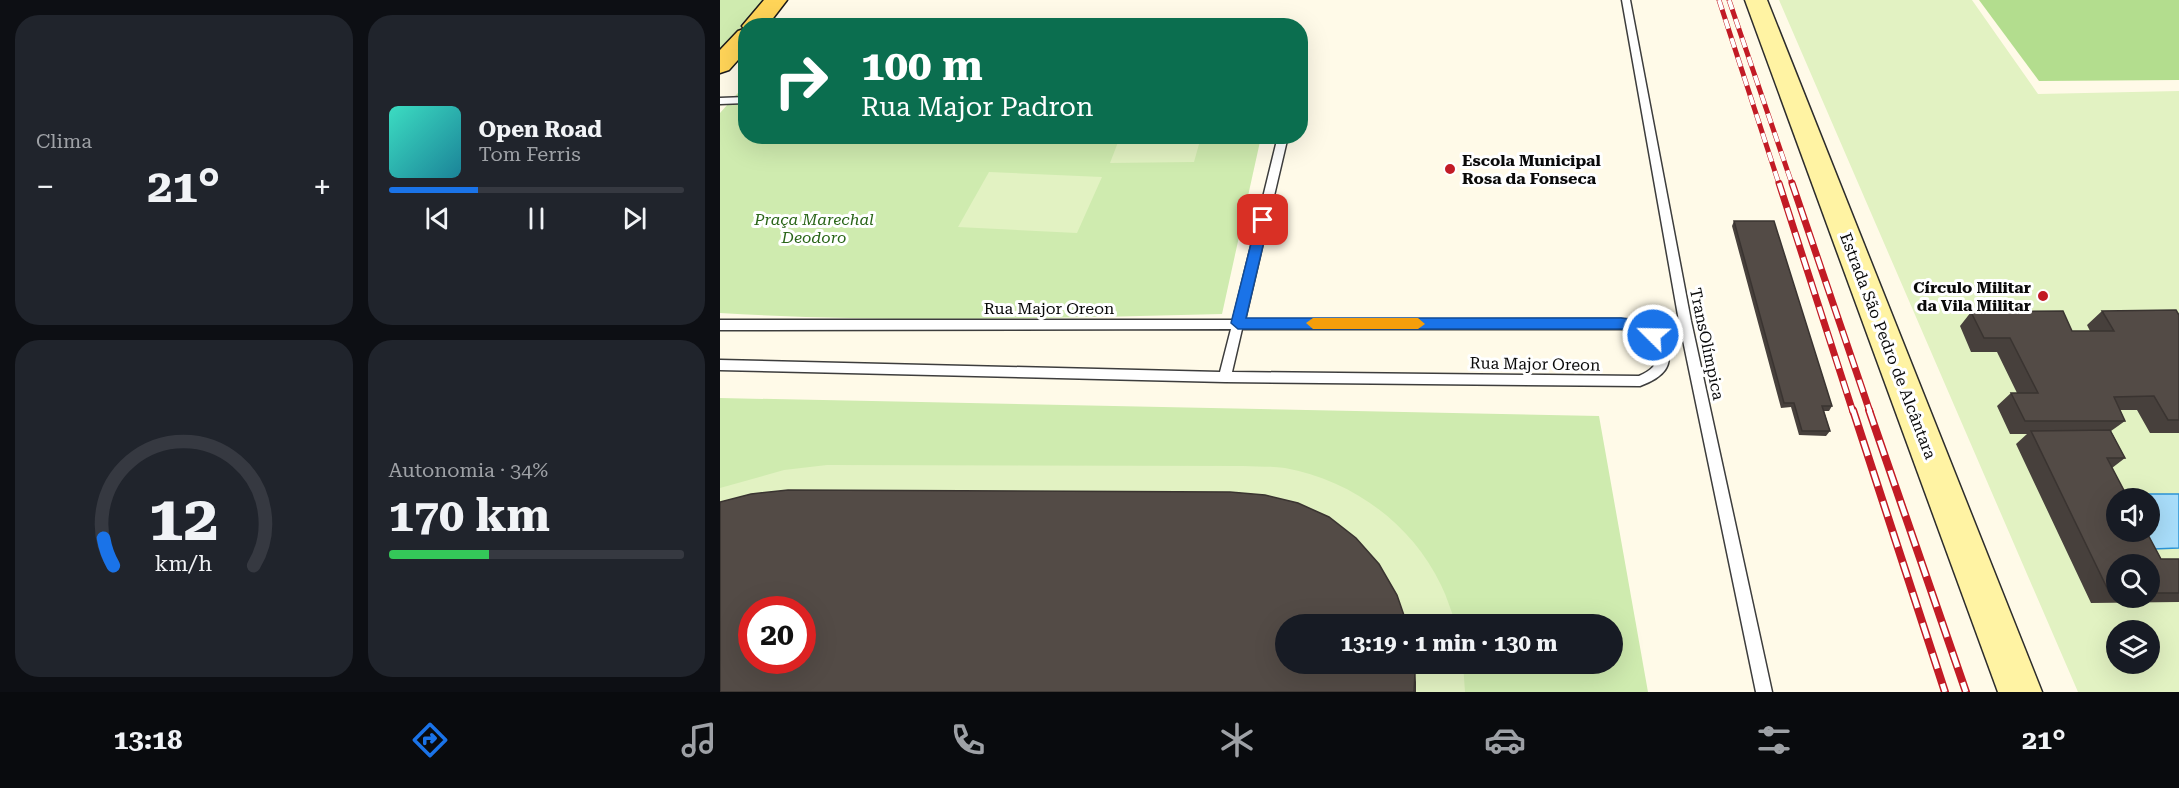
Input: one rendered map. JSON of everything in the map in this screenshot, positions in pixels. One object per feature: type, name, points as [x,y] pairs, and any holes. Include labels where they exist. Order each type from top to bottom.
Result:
[{"type":"main road","points":[[761,18],[776,0]]},
{"type":"main road","points":[[720,65],[738,45]]},
{"type":"street","name":"Estrada São Pedro de Alcântara","points":[[1756,0],[2020,692]]},
{"type":"lane","name":"TransOlímpica","points":[[1626,0],[1685,321],[1764,692]]},
{"type":"lane","points":[[720,101],[738,100]]},
{"type":"lane","points":[[1225,377],[1281,144]]},
{"type":"lane","name":"Rua Major Oreon","points":[[720,325],[1621,324],[1645,326],[1661,344],[1663,358],[1658,371],[1640,381],[1225,377],[720,364]]},
{"type":"green space","points":[[720,0],[775,0],[755,18],[738,18],[738,40],[720,61]]},
{"type":"green space","name":"Círculo Militar da Vila Militar","points":[[1779,0],[1972,0],[2038,94],[2179,91],[2179,692],[2078,692]]},
{"type":"green space","points":[[1979,0],[2179,0],[2179,80],[2039,81]]},
{"type":"green space","name":"Praça Marechal Deodoro","points":[[738,93],[738,144],[1259,144],[1222,314],[908,319],[720,313],[720,113]]},
{"type":"green space","points":[[1117,144],[1199,144],[1194,162],[1110,163]]},
{"type":"green space","points":[[989,172],[1102,177],[1077,233],[958,227]]},
{"type":"green space","points":[[720,398],[1599,416],[1648,692],[720,692]]},
{"type":"green space","points":[[827,465],[1285,468],[1310,474],[1356,494],[1397,524],[1429,563],[1452,614],[1336,614],[720,525],[720,488],[784,470]]},
{"type":"green space","points":[[1415,674],[1464,674],[1465,692],[1416,692]]},
{"type":"water","points":[[2160,494],[2179,494],[2179,548],[2153,549],[2150,542],[2160,542]]},
{"type":"building","points":[[1734,221],[1774,221],[1832,406],[1822,406],[1830,431],[1802,431],[1794,403],[1784,403]]},
{"type":"building","points":[[2176,310],[2179,315],[2179,420],[2168,420],[2154,396],[2114,397],[2125,421],[2025,421],[2011,393],[2038,393],[2010,338],[1984,338],[1971,312],[2063,311],[2072,331],[2114,331],[2102,311]]},
{"type":"building","points":[[2110,430],[2125,458],[2107,458],[2123,488],[2106,488],[2106,542],[2152,542],[2158,554],[2106,554],[2106,586],[2031,431]]},
{"type":"building","points":[[788,490],[1230,492],[1265,495],[1298,503],[1329,517],[1356,538],[1379,564],[1397,595],[1404,614],[1275,614],[1275,674],[1415,674],[1414,692],[720,692],[720,502],[751,494]]},
{"type":"building","points":[[2160,557],[2179,559],[2179,593],[2160,593]]},
{"type":"railway","points":[[1719,0],[1779,184]]},
{"type":"railway","points":[[1729,0],[1792,184]]},
{"type":"railway","points":[[1779,183],[1853,412]]},
{"type":"railway","points":[[1792,183],[1870,412]]},
{"type":"railway","points":[[1853,410],[1945,692]]},
{"type":"railway","points":[[1869,410],[1966,692]]},
{"type":"slow traffic","points":[[1313,323],[1418,324]]},
{"type":"place","name":"Escola Municipal Rosa da Fonseca","points":[[1450,169]]},
{"type":"place","name":"Círculo Militar da Vila Militar","points":[[2043,296]]},
{"type":"route","points":[[1263,220],[1238,323],[1621,324],[1645,326],[1653,335]]}]
